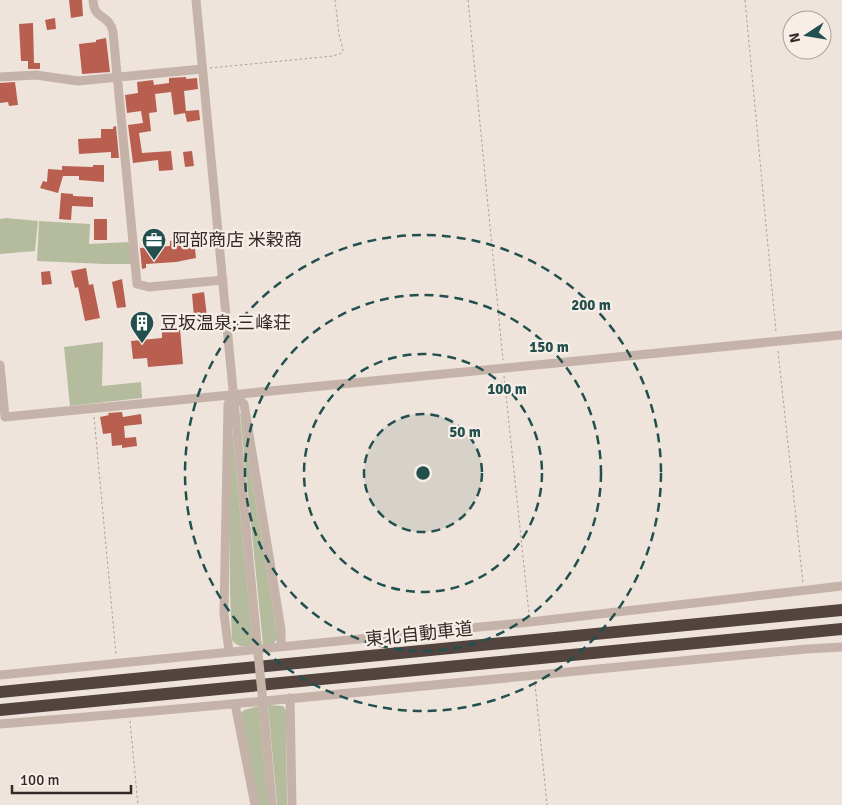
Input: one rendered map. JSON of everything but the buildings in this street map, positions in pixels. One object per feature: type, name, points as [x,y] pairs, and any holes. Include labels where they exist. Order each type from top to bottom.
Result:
[{"type":"highway","name":"東北自動車道","points":[[0,692],[842,610]]},
{"type":"highway","name":"東北自動車道","points":[[0,710],[842,629]]},
{"type":"street","points":[[93,0],[96,14],[111,25],[118,77],[137,284],[148,287],[223,280]]},
{"type":"street","points":[[196,0],[272,805]]},
{"type":"street","points":[[0,77],[36,76],[78,81],[202,69]]},
{"type":"street","points":[[0,366],[5,417],[842,335]]},
{"type":"street","points":[[233,395],[244,404],[281,629],[281,646]]},
{"type":"street","points":[[229,651],[224,614],[224,594],[228,404],[233,395]]},
{"type":"street","points":[[0,675],[530,622],[842,586]]},
{"type":"street","points":[[0,724],[129,714],[807,648],[842,647]]},
{"type":"street","points":[[290,698],[292,805]]},
{"type":"street","points":[[235,704],[255,805]]},
{"type":"path","points":[[202,69],[338,55],[343,50],[335,0]]},
{"type":"path","points":[[468,0],[503,369],[530,622]]},
{"type":"path","points":[[744,0],[777,341],[804,590]]},
{"type":"path","points":[[93,408],[117,662]]},
{"type":"path","points":[[534,674],[547,805]]},
{"type":"path","points":[[129,714],[138,805]]},
{"type":"green space","points":[[0,219],[38,221],[35,251],[0,254]]},
{"type":"green space","points":[[39,221],[90,224],[89,244],[130,242],[132,264],[37,261]]},
{"type":"green space","points":[[103,342],[102,386],[141,382],[142,398],[70,406],[64,347]]},
{"type":"green space","points":[[230,407],[253,646],[239,645],[232,640],[230,594]]},
{"type":"green space","points":[[240,413],[278,638],[273,644],[263,645]]},
{"type":"green space","points":[[268,705],[283,706],[286,710],[287,805],[277,805]]},
{"type":"green space","points":[[259,706],[268,805],[256,805],[240,714],[244,710]]},
{"type":"place","name":"阿部商店 米穀商","points":[[154,261]]},
{"type":"place","name":"豆坂温泉;三峰荘","points":[[142,344]]}]
